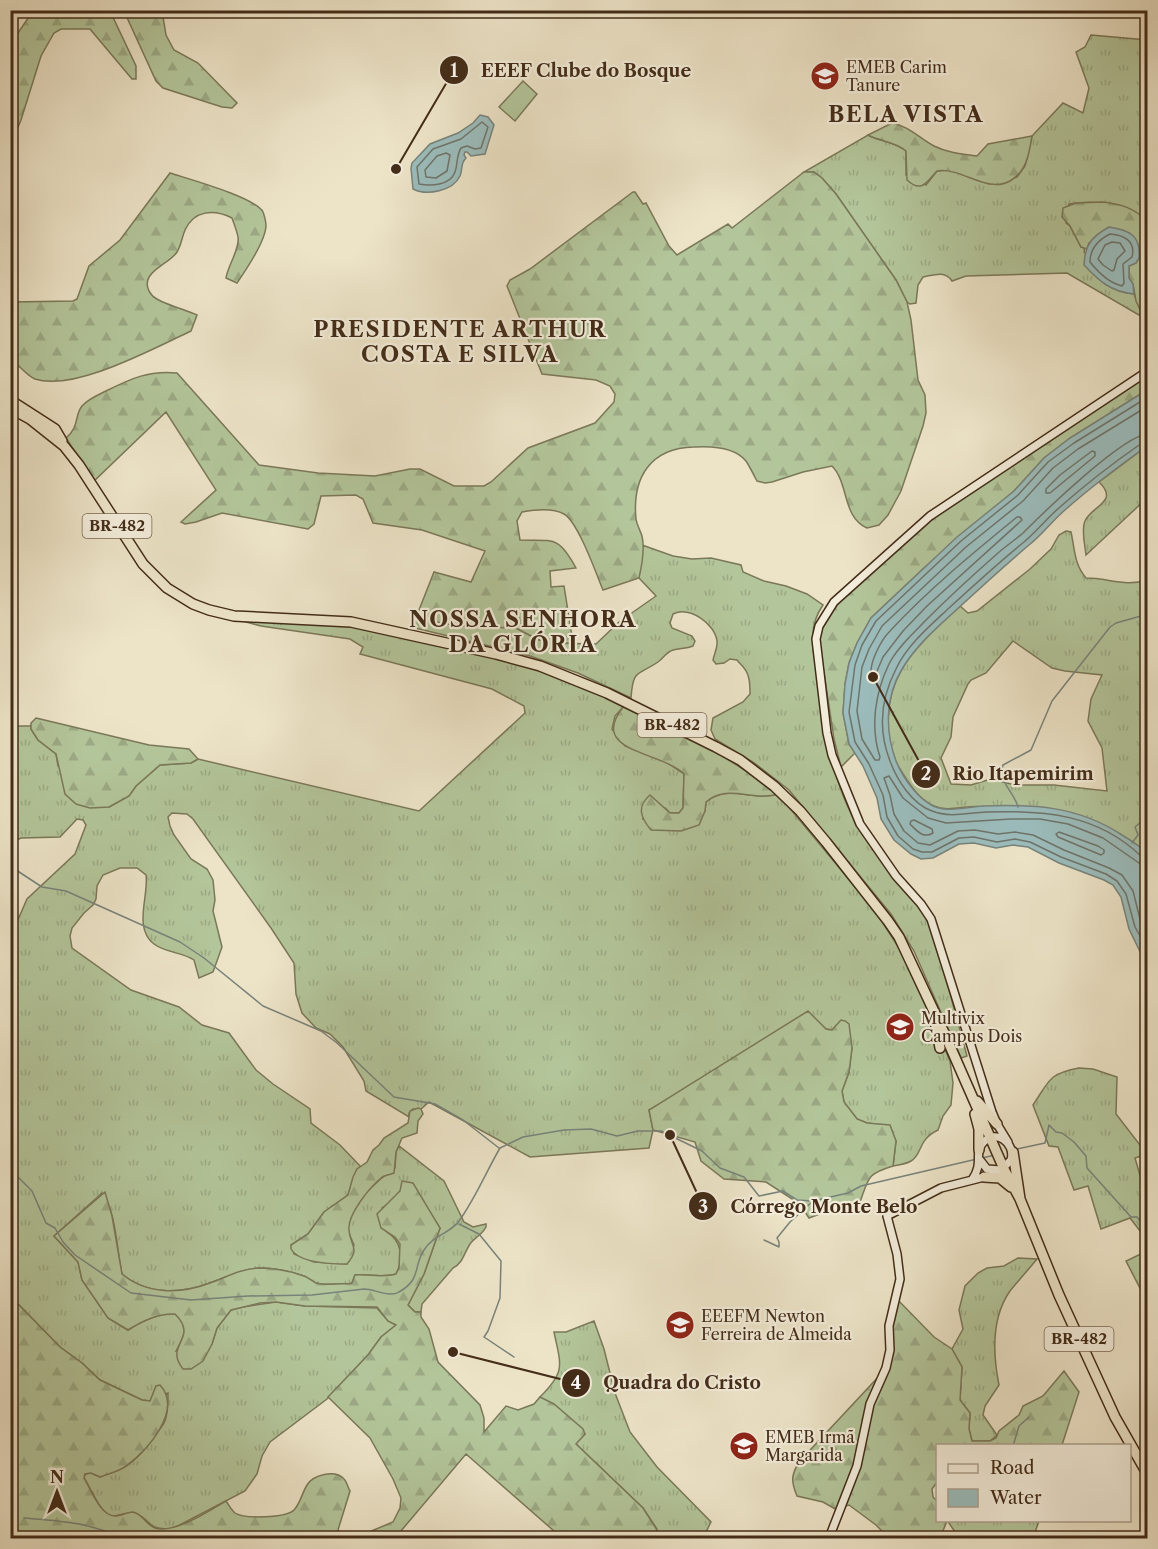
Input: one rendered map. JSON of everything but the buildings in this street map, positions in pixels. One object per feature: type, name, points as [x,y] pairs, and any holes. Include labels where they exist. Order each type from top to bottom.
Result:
[{"type":"highway","name":"BR-482","points":[[10,400],[55,429],[142,564],[167,588],[193,604],[241,617],[351,622],[514,658],[563,674],[607,693],[740,760],[800,810],[888,921],[908,954],[1002,1169],[1018,1195],[1059,1295],[1115,1417],[1130,1444]]},
{"type":"highway","name":"BR-482","points":[[10,408],[30,419],[64,446]]},
{"type":"highway","points":[[934,1011],[940,1048]]},
{"type":"highway","points":[[968,1089],[993,1118]]},
{"type":"highway","points":[[968,1089],[979,1130],[979,1155]]},
{"type":"highway","points":[[1012,1152],[1018,1195]]},
{"type":"highway","points":[[984,1177],[1000,1178],[1018,1195]]},
{"type":"highway","name":"BR-482","points":[[1131,1445],[1148,1475]]},
{"type":"street","points":[[829,1539],[857,1466],[870,1404],[880,1383],[890,1350],[889,1326],[900,1279],[887,1216],[930,1192],[984,1177],[1002,1169],[1011,1160],[1012,1152],[993,1118],[931,919],[866,834],[832,755],[827,733],[816,639],[819,626],[834,602],[930,516],[1148,371]]},
{"type":"street","points":[[972,1180],[978,1171],[979,1155],[993,1118]]},
{"type":"street","points":[[988,1134],[1008,1142]]},
{"type":"street","points":[[979,1155],[987,1169],[1002,1169]]},
{"type":"green space","points":[[33,11],[110,11],[136,66],[136,79],[132,79],[90,29],[61,29],[54,33],[41,56],[11,144],[11,43]]},
{"type":"green space","points":[[124,11],[162,11],[166,35],[174,50],[198,63],[237,103],[232,108],[222,107],[163,88],[156,81]]},
{"type":"green space","points":[[1091,35],[1147,40],[1147,221],[1121,206],[1089,202],[1069,204],[1066,223],[1070,226],[1081,247],[1085,248],[1084,252],[1129,293],[1134,294],[1144,318],[1067,273],[966,276],[952,281],[946,275],[935,274],[923,277],[918,285],[916,303],[907,302],[896,280],[836,194],[814,172],[804,172],[868,135],[897,145],[906,151],[906,175],[926,185],[937,171],[947,170],[959,172],[989,184],[1017,177],[1025,166],[1032,136],[1063,103],[1083,113],[1089,88],[1076,52],[1085,47]]},
{"type":"green space","points":[[523,81],[537,94],[515,121],[499,107]]},
{"type":"green space","points":[[892,123],[909,129],[939,148],[977,156],[988,144],[1032,136],[1024,167],[1010,181],[992,184],[956,173],[937,171],[927,182],[917,186],[907,180],[906,151],[897,145],[868,135]]},
{"type":"green space","points":[[804,172],[814,172],[836,194],[896,280],[907,302],[918,380],[925,395],[926,413],[901,491],[888,515],[879,525],[867,528],[853,516],[841,481],[832,466],[765,483],[757,481],[746,461],[735,452],[714,447],[694,447],[666,453],[655,459],[647,468],[637,491],[636,519],[643,546],[639,578],[603,590],[575,527],[564,514],[537,510],[522,512],[517,521],[520,540],[554,542],[570,557],[576,568],[550,571],[551,587],[564,586],[573,643],[549,643],[516,628],[460,626],[437,622],[419,610],[434,572],[471,582],[485,551],[422,530],[373,523],[363,499],[356,495],[321,496],[314,524],[308,529],[222,513],[196,522],[185,524],[181,522],[216,490],[166,412],[94,481],[66,438],[75,425],[82,406],[93,397],[140,376],[167,372],[177,373],[259,465],[318,473],[375,476],[420,469],[454,486],[484,486],[528,448],[595,423],[614,402],[615,394],[610,386],[596,380],[542,374],[507,286],[510,280],[530,269],[633,192],[643,204],[646,203],[669,246],[677,255],[728,224],[732,228]]},
{"type":"green space","points":[[170,173],[248,200],[263,212],[266,225],[263,239],[237,283],[226,278],[238,242],[232,218],[218,213],[199,215],[189,223],[177,252],[155,270],[148,280],[147,287],[154,297],[197,315],[191,331],[136,357],[92,374],[51,381],[35,379],[26,373],[11,359],[11,302],[73,301],[77,299],[89,266],[120,240]]},
{"type":"green space","points":[[1103,202],[1127,207],[1147,221],[1147,324],[1136,301],[1133,284],[1129,278],[1129,266],[1136,263],[1139,258],[1138,244],[1089,243],[1087,249],[1081,247],[1070,226],[1062,217],[1063,208],[1076,203]]},
{"type":"green space","points":[[1147,372],[1147,390],[1070,438],[1044,458],[1014,491],[925,567],[871,618],[849,663],[843,713],[849,744],[855,753],[841,767],[834,739],[819,639],[828,611],[931,519]]},
{"type":"green space","points":[[1147,446],[1147,498],[1086,555],[1083,533],[1085,521],[1102,503],[1107,494],[1099,482]]},
{"type":"green space","points":[[1066,531],[1071,532],[1077,562],[1086,578],[1132,583],[1147,580],[1147,854],[1142,848],[1003,811],[977,806],[946,809],[934,806],[923,799],[910,785],[894,758],[890,745],[888,719],[892,693],[896,680],[914,652],[960,606],[968,613],[977,611],[1030,569],[1051,549],[1059,535]],"holes":[[[1013,641],[1052,668],[1102,675],[1091,699],[1088,721],[1102,748],[1107,791],[1054,785],[1015,785],[991,779],[971,785],[951,784],[941,758],[951,737],[953,717],[971,680],[986,673]]]},
{"type":"green space","points":[[642,545],[673,556],[692,559],[711,558],[741,565],[743,572],[807,594],[823,605],[814,623],[813,651],[828,742],[838,783],[866,839],[928,918],[967,1056],[961,1058],[914,951],[891,914],[789,790],[753,762],[715,739],[711,730],[713,718],[743,702],[750,694],[750,684],[746,671],[737,660],[730,659],[716,664],[713,660],[717,641],[712,628],[701,618],[687,612],[673,614],[670,623],[672,628],[692,636],[695,641],[693,646],[671,651],[638,674],[633,682],[631,698],[578,673],[530,656],[411,627],[419,610],[437,622],[460,626],[516,628],[549,643],[596,644],[619,622],[656,596],[639,578]]},
{"type":"green space","points":[[235,619],[357,625],[527,666],[587,688],[624,706],[615,716],[612,729],[625,746],[666,762],[684,774],[683,808],[679,813],[670,813],[665,808],[642,819],[705,811],[706,802],[723,794],[769,796],[778,794],[876,912],[904,956],[950,1061],[953,1083],[951,1105],[943,1116],[938,1130],[923,1142],[915,1158],[907,1163],[893,1166],[896,1141],[890,1126],[867,1123],[857,1119],[844,1102],[842,1091],[849,1072],[852,1048],[832,1030],[826,1029],[818,1022],[649,1110],[653,1130],[649,1148],[530,1157],[429,1102],[421,1109],[413,1109],[409,1117],[366,1091],[364,1081],[343,1047],[330,1034],[316,1028],[302,1013],[296,994],[294,963],[193,819],[187,814],[172,813],[168,817],[174,835],[191,859],[207,869],[213,880],[215,900],[213,911],[222,947],[213,972],[199,978],[194,960],[159,947],[148,937],[143,921],[146,875],[137,868],[120,868],[103,875],[97,886],[93,905],[72,928],[70,936],[72,948],[131,990],[179,1007],[202,1025],[229,1033],[256,1070],[310,1109],[311,1123],[340,1145],[361,1167],[357,1169],[348,1195],[324,1212],[308,1234],[291,1245],[294,1254],[314,1262],[347,1264],[354,1245],[348,1229],[350,1219],[366,1193],[395,1168],[396,1152],[399,1146],[444,1181],[464,1222],[473,1227],[486,1224],[486,1227],[470,1244],[459,1263],[422,1304],[421,1312],[415,1312],[408,1305],[424,1274],[440,1228],[433,1217],[400,1191],[389,1204],[382,1208],[387,1232],[399,1245],[401,1256],[396,1274],[355,1275],[352,1283],[349,1284],[320,1284],[293,1273],[259,1268],[240,1272],[199,1287],[176,1291],[142,1286],[122,1274],[113,1220],[107,1200],[102,1193],[54,1236],[78,1262],[82,1280],[108,1318],[128,1330],[150,1318],[175,1313],[183,1323],[185,1332],[176,1351],[212,1344],[217,1328],[231,1310],[276,1302],[305,1306],[377,1308],[388,1321],[396,1325],[381,1337],[368,1355],[327,1399],[270,1442],[262,1456],[257,1474],[245,1491],[172,1529],[163,1529],[153,1526],[134,1513],[114,1516],[107,1514],[84,1478],[85,1474],[91,1473],[100,1477],[117,1471],[139,1455],[164,1423],[168,1393],[150,1401],[142,1400],[100,1380],[60,1347],[16,1302],[12,1301],[11,1304],[11,936],[27,899],[75,854],[86,825],[83,820],[77,819],[60,837],[21,838],[11,843],[11,726],[31,726],[38,740],[56,754],[58,766],[109,807],[129,796],[136,786],[160,765],[191,763],[198,759],[419,811],[525,713],[524,706],[492,689],[360,654],[363,647],[350,639],[261,626]]},
{"type":"green space","points":[[624,706],[723,757],[778,794],[760,796],[723,794],[706,802],[699,825],[681,831],[651,830],[643,817],[643,804],[650,795],[670,813],[679,813],[683,808],[684,774],[673,766],[631,749],[620,742],[614,733],[615,721]]},
{"type":"green space","points":[[36,718],[149,745],[189,749],[198,759],[191,763],[160,765],[136,786],[129,796],[109,807],[90,808],[76,804],[65,794],[56,754],[38,740],[31,729],[31,723]]},
{"type":"green space","points":[[808,1011],[826,1029],[832,1030],[841,1020],[849,1024],[852,1048],[849,1072],[842,1091],[844,1102],[857,1119],[867,1123],[890,1125],[896,1141],[893,1166],[878,1171],[870,1178],[860,1202],[809,1218],[800,1204],[766,1182],[724,1179],[701,1161],[695,1142],[653,1130],[649,1110]]},
{"type":"green space","points":[[1079,1068],[1093,1069],[1117,1077],[1116,1114],[1147,1154],[1135,1158],[1140,1175],[1147,1173],[1147,1240],[1130,1218],[1101,1229],[1088,1186],[1074,1190],[1058,1147],[1049,1146],[1033,1105],[1051,1079],[1061,1073]]},
{"type":"green space","points":[[418,1108],[423,1114],[418,1121],[417,1133],[402,1138],[396,1152],[394,1173],[376,1182],[360,1202],[352,1217],[349,1230],[354,1250],[347,1264],[316,1262],[295,1254],[291,1245],[308,1234],[324,1212],[348,1195],[357,1169],[367,1162],[373,1150],[384,1138],[408,1123],[410,1111]]},
{"type":"green space","points":[[402,1181],[413,1183],[440,1228],[424,1274],[408,1305],[415,1312],[421,1312],[421,1317],[429,1329],[438,1362],[480,1405],[484,1418],[484,1432],[506,1406],[518,1410],[534,1404],[540,1397],[554,1404],[583,1429],[585,1434],[576,1444],[643,1508],[657,1530],[653,1538],[562,1538],[466,1454],[395,1538],[346,1538],[393,1522],[400,1508],[401,1498],[370,1438],[328,1397],[368,1355],[381,1337],[396,1325],[388,1321],[377,1307],[260,1303],[231,1310],[217,1328],[203,1361],[191,1369],[183,1369],[177,1353],[184,1330],[175,1314],[150,1318],[128,1330],[108,1318],[82,1280],[78,1262],[54,1236],[105,1192],[112,1216],[122,1274],[142,1286],[176,1291],[199,1287],[240,1272],[259,1268],[293,1273],[320,1284],[349,1284],[352,1283],[355,1275],[396,1274],[399,1268],[400,1244],[395,1237],[381,1228],[377,1214],[400,1191]]},
{"type":"green space","points":[[1147,1251],[1147,1294],[1143,1294],[1126,1261]]},
{"type":"green space","points":[[1018,1258],[1037,1259],[1010,1291],[999,1313],[995,1349],[999,1385],[985,1406],[983,1415],[997,1435],[990,1441],[972,1441],[969,1429],[970,1413],[960,1400],[962,1367],[952,1349],[963,1329],[959,1310],[965,1286],[978,1273],[987,1268],[1004,1266]]},
{"type":"green space","points":[[896,1298],[934,1337],[952,1349],[962,1367],[960,1400],[970,1413],[969,1429],[972,1441],[990,1441],[996,1438],[999,1431],[1019,1415],[1023,1406],[1043,1396],[1064,1371],[1079,1392],[1062,1444],[936,1444],[936,1483],[932,1489],[936,1500],[936,1522],[947,1522],[940,1538],[884,1538],[886,1535],[876,1525],[849,1505],[835,1509],[823,1502],[797,1496],[793,1475],[799,1462],[881,1374],[886,1361]]},
{"type":"green space","points":[[12,1301],[16,1302],[60,1347],[100,1380],[142,1400],[150,1401],[156,1386],[160,1385],[166,1395],[167,1406],[160,1429],[135,1459],[117,1471],[100,1477],[91,1473],[85,1474],[84,1478],[96,1501],[105,1512],[115,1516],[133,1512],[152,1527],[163,1529],[181,1525],[226,1501],[234,1512],[240,1515],[265,1517],[283,1515],[296,1508],[310,1481],[324,1474],[335,1474],[344,1479],[350,1491],[338,1530],[345,1538],[11,1538],[10,1304]]},
{"type":"green space","points":[[594,1321],[615,1393],[630,1432],[657,1467],[711,1522],[703,1538],[653,1538],[657,1529],[643,1508],[575,1443],[585,1434],[540,1397],[558,1374],[560,1361],[554,1332],[566,1332]]},
{"type":"green space","points":[[948,1522],[1039,1522],[1033,1538],[959,1538]]},
{"type":"water","points":[[480,115],[488,117],[494,125],[485,154],[471,156],[465,152],[466,158],[460,176],[446,189],[425,192],[413,189],[412,163],[430,144],[458,133]]},
{"type":"water","points":[[1109,227],[1128,232],[1138,244],[1139,258],[1136,263],[1129,266],[1129,278],[1133,284],[1134,294],[1106,285],[1084,265],[1090,242]]},
{"type":"water","points":[[1147,390],[1147,446],[1065,510],[926,639],[907,661],[896,680],[888,714],[892,750],[896,761],[916,793],[933,806],[951,809],[1020,806],[1055,809],[1105,825],[1148,854],[1147,966],[1129,929],[1121,897],[1113,885],[1104,880],[1059,863],[1028,847],[1013,845],[996,848],[974,843],[959,844],[933,858],[921,859],[894,840],[881,819],[877,798],[863,766],[849,744],[843,713],[849,663],[871,618],[957,537],[1014,491],[1044,458],[1070,438]]},
{"type":"waterway","points":[[1018,807],[1004,782],[1003,765],[1031,750],[1052,701],[1110,627],[1116,623],[1148,614]]},
{"type":"waterway","points":[[1132,843],[1138,835],[1135,827],[1148,816]]},
{"type":"waterway","points":[[10,866],[42,887],[66,891],[180,942],[204,958],[263,1006],[321,1031],[337,1043],[394,1097],[435,1104],[463,1120],[499,1148]]},
{"type":"waterway","points":[[1017,1149],[1045,1143],[1049,1125],[1056,1132],[1062,1133],[1074,1142],[1086,1156],[1087,1168],[1131,1217],[1137,1217],[1148,1231]]},
{"type":"waterway","points":[[500,1148],[523,1137],[564,1130],[591,1129],[617,1136],[638,1131],[661,1131],[702,1151],[720,1168],[744,1177],[759,1196],[783,1191],[797,1200],[813,1201],[848,1193],[861,1186],[977,1159]]},
{"type":"waterway","points":[[10,1169],[32,1191],[46,1223],[55,1228],[63,1242],[75,1255],[131,1293],[191,1300],[312,1295],[364,1289],[395,1294],[411,1282],[428,1245],[459,1221],[500,1148]]},
{"type":"waterway","points":[[982,1158],[995,1155]]},
{"type":"waterway","points":[[764,1240],[779,1247],[777,1238],[790,1222],[812,1202]]},
{"type":"waterway","points":[[459,1224],[479,1234],[501,1261],[500,1298],[484,1337],[514,1357]]},
{"type":"waterway","points":[[1014,1444],[1019,1426],[1029,1417]]},
{"type":"waterway","points":[[24,1518],[86,1525],[122,1538]]},
{"type":"place","name":"EMEB Carim Tanure","points":[[825,76]]},
{"type":"place","name":"EEEF Clube do Bosque","points":[[396,169]]},
{"type":"place","name":"Rio Itapemirim","points":[[873,677]]},
{"type":"place","name":"Multivix Campus Dois","points":[[900,1027]]},
{"type":"place","name":"Córrego Monte Belo","points":[[670,1135]]},
{"type":"place","name":"EEEFM Newton Ferreira de Almeida","points":[[680,1325]]},
{"type":"place","name":"Quadra do Cristo","points":[[453,1352]]},
{"type":"place","name":"EMEB Irmã Margarida","points":[[744,1446]]},
{"type":"district","name":"BELA VISTA","points":[[906,114]]},
{"type":"district","name":"PRESIDENTE ARTHUR COSTA E SILVA","points":[[460,342]]},
{"type":"district","name":"NOSSA SENHORA DA GLÓRIA","points":[[523,632]]}]
